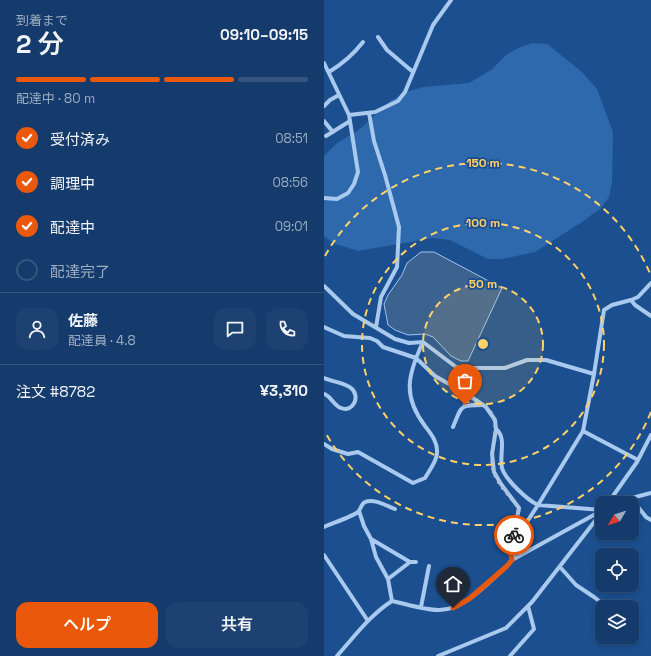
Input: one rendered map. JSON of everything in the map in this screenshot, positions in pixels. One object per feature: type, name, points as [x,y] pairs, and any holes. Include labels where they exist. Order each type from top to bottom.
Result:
[{"type":"street","points":[[349,115],[375,112],[398,101],[405,92],[433,25],[452,0]]},
{"type":"street","points":[[378,37],[387,50],[413,72]]},
{"type":"street","points":[[329,72],[353,54],[363,42]]},
{"type":"street","points":[[324,63],[349,115],[358,172],[354,184],[348,193],[337,199],[324,198]]},
{"type":"street","points":[[324,106],[330,100],[339,95]]},
{"type":"street","points":[[369,112],[374,141],[399,227],[397,266],[381,297],[376,327]]},
{"type":"street","points":[[324,121],[333,132]]},
{"type":"street","points":[[326,136],[350,121]]},
{"type":"street","points":[[512,560],[521,531],[583,431],[604,310],[612,305],[638,297],[651,283]]},
{"type":"street","points":[[324,286],[353,314],[395,339],[408,343],[423,342],[456,367],[505,368],[527,360],[538,359],[594,374]]},
{"type":"street","points":[[631,300],[635,305],[651,316]]},
{"type":"street","points":[[324,326],[344,336],[370,338],[377,341],[383,347],[416,358],[436,376],[483,405],[495,420],[496,429],[492,454],[494,472],[519,508],[510,551],[512,560]]},
{"type":"street","points":[[324,444],[332,449],[348,454],[358,452],[413,483],[426,478],[438,455],[437,446],[433,437],[413,408],[409,392],[411,376],[416,358],[423,342]]},
{"type":"street","points":[[324,378],[351,388],[355,394],[356,400],[353,405],[342,409],[324,394]]},
{"type":"street","points":[[453,427],[461,407],[465,405],[483,405]]},
{"type":"street","points":[[496,429],[500,432],[502,437],[502,469],[507,478],[532,502],[538,505],[595,510]]},
{"type":"street","points":[[583,431],[638,460]]},
{"type":"street","points":[[613,496],[638,460],[651,435]]},
{"type":"street","points":[[639,496],[651,493]]},
{"type":"street","points":[[324,527],[359,511],[365,502],[377,502],[395,509]]},
{"type":"street","points":[[639,508],[646,517],[651,520]]},
{"type":"street","points":[[359,511],[364,526],[372,539],[376,556],[388,579],[392,602]]},
{"type":"street","points":[[337,656],[368,622],[385,606],[392,602],[438,610],[453,608],[469,599],[512,560],[595,515]]},
{"type":"street","points":[[438,656],[506,628],[528,606],[595,520]]},
{"type":"street","points":[[372,539],[410,562],[416,562]]},
{"type":"street","points":[[324,555],[368,622]]},
{"type":"street","points":[[388,579],[410,562]]},
{"type":"street","points":[[421,607],[429,566]]},
{"type":"street","points":[[560,567],[576,585],[598,600]]},
{"type":"street","points":[[510,656],[534,629],[528,606]]},
{"type":"shaded area","points":[[532,43],[547,44],[582,72],[597,89],[613,132],[612,182],[609,197],[601,208],[535,252],[502,259],[488,259],[450,240],[433,238],[358,251],[333,243],[324,236],[324,156],[336,144],[360,129],[390,101],[406,92],[423,87],[469,83],[491,70],[506,55],[520,47]]},
{"type":"shaded area","points":[[421,252],[434,252],[502,288],[468,361],[461,361],[451,356],[433,337],[425,334],[408,335],[395,330],[388,325],[384,304],[388,295],[402,275],[407,263]]},
{"type":"way so far","points":[[465,405],[483,405],[495,420],[496,429],[492,454],[494,472],[519,508],[514,535]]},
{"type":"route","points":[[453,608],[469,599],[507,566],[512,560],[510,551],[514,535]]}]
